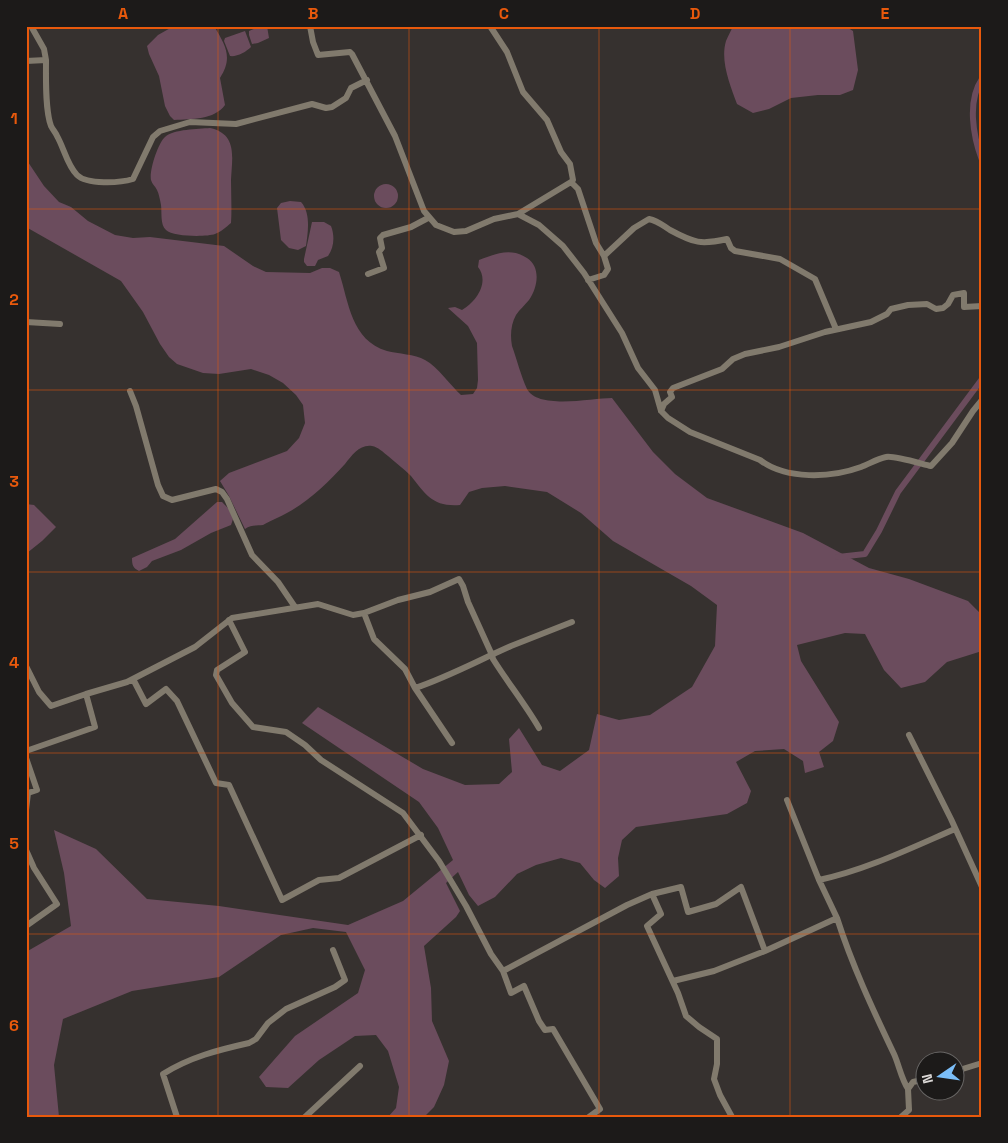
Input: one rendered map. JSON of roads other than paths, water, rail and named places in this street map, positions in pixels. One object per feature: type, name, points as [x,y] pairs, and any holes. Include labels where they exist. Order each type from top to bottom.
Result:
[{"type":"street","points":[[31,26],[44,48],[47,100],[51,126],[77,176],[93,181],[111,183],[125,182],[133,179],[153,136],[160,131],[190,122],[236,124],[312,104],[326,108],[332,107],[346,98],[351,88],[366,80]]},
{"type":"street","points":[[310,26],[318,55],[351,53],[395,136],[428,218],[436,225],[454,232],[466,231],[494,219],[518,214],[573,180],[570,164],[561,152],[547,120],[523,92],[507,52],[490,26]]},
{"type":"street","points":[[26,62],[46,60]]},
{"type":"street","points":[[571,182],[578,189],[596,244],[604,256],[608,269],[604,275],[588,280]]},
{"type":"street","points":[[518,214],[548,232],[571,255],[622,333],[635,363],[655,390],[661,411],[668,418],[690,432],[760,460],[769,467],[809,475],[836,474],[887,456],[931,466],[952,443],[972,411],[982,400]]},
{"type":"street","points":[[368,274],[384,268],[379,252],[382,248],[380,238],[383,235],[411,227],[428,218]]},
{"type":"street","points":[[604,256],[634,228],[649,219],[658,221],[669,229],[699,243],[711,243],[727,239],[731,248],[735,251],[780,259],[815,279],[836,329]]},
{"type":"street","points":[[661,411],[664,404],[672,397],[670,392],[673,388],[722,369],[738,356],[779,347],[836,329],[871,322],[887,314],[891,309],[908,305],[927,304],[936,309],[943,308],[954,295],[964,293],[964,307],[982,306]]},
{"type":"street","points":[[26,322],[60,324]]},
{"type":"street","points":[[130,391],[163,496],[172,500],[216,489],[222,492],[252,555],[278,582],[294,607]]},
{"type":"street","points":[[26,666],[39,692],[51,706],[133,679],[195,647],[232,618],[318,604],[353,615],[430,592],[460,579],[468,602],[492,655],[511,688],[528,709],[539,728]]},
{"type":"street","points":[[364,613],[374,639],[405,670],[452,743]]},
{"type":"street","points":[[229,620],[245,652],[239,658],[219,668],[216,675],[232,703],[253,727],[286,732],[305,745],[321,760],[403,813],[421,835],[452,882],[491,954],[503,971],[511,993],[524,986],[539,1021],[545,1030],[553,1029],[600,1109],[589,1117]]},
{"type":"street","points":[[415,688],[572,622]]},
{"type":"street","points":[[133,679],[146,704],[166,689],[177,701],[216,783],[229,785],[282,900],[319,880],[339,878],[421,835]]},
{"type":"street","points":[[26,751],[95,727],[86,694]]},
{"type":"street","points":[[909,735],[982,887]]},
{"type":"street","points":[[26,758],[37,790],[28,793],[26,810]]},
{"type":"street","points":[[787,800],[819,880],[837,918],[876,1019],[895,1056],[908,1089],[909,1110],[901,1117]]},
{"type":"street","points":[[819,880],[854,870],[955,829]]},
{"type":"street","points":[[26,850],[34,868],[57,904],[26,926]]},
{"type":"street","points":[[503,971],[627,905],[652,894],[681,887],[688,912],[716,904],[741,887],[765,951]]},
{"type":"street","points":[[652,894],[661,914],[647,926],[673,981],[686,1016],[717,1038],[717,1064],[714,1079],[732,1117]]},
{"type":"street","points":[[673,981],[714,970],[765,951],[837,918]]},
{"type":"street","points":[[176,1117],[163,1074],[177,1065],[198,1056],[249,1043],[256,1039],[268,1023],[286,1009],[335,988],[345,980],[333,950]]},
{"type":"street","points":[[966,1068],[982,1063]]},
{"type":"street","points":[[305,1117],[360,1066]]},
{"type":"street","points":[[908,1089],[916,1081]]},
{"type":"waterway","points":[[982,79],[977,88],[973,108],[974,130],[982,160]]},
{"type":"waterway","points":[[838,557],[865,554],[879,531],[898,492],[982,379]]}]
